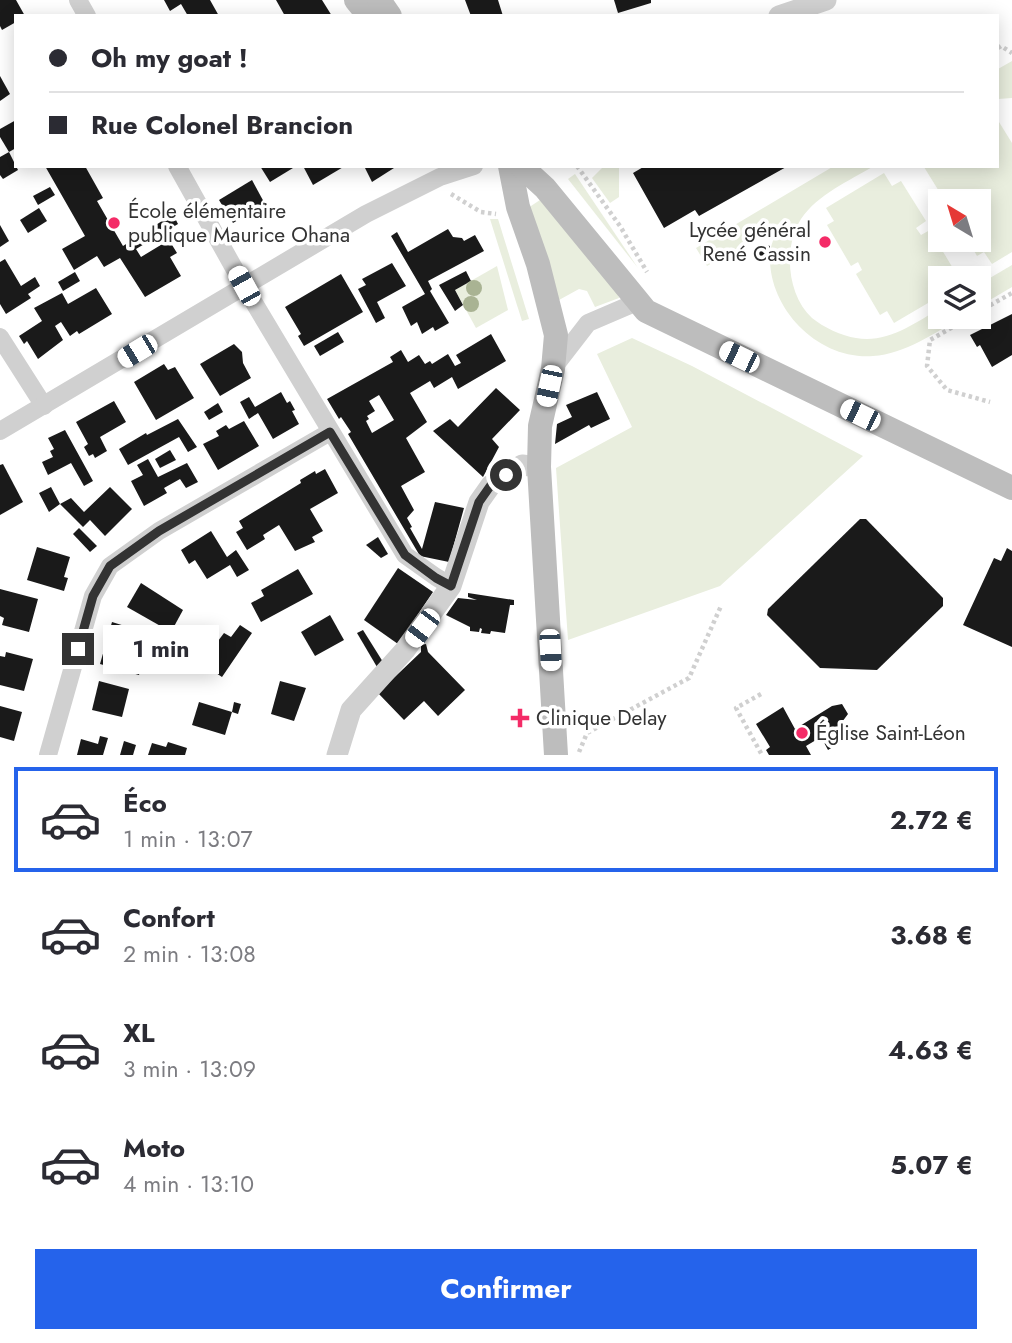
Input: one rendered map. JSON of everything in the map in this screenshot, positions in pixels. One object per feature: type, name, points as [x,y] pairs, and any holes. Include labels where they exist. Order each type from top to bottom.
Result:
[{"type":"main road","points":[[356,0],[367,14]]},
{"type":"main road","points":[[510,168],[518,207],[538,264],[556,335],[553,369],[540,426],[538,467],[556,755]]},
{"type":"main road","points":[[523,168],[545,188],[646,311],[1012,488]]},
{"type":"street","points":[[785,14],[826,0]]},
{"type":"street","points":[[178,168],[244,286],[405,555],[451,586]]},
{"type":"street","points":[[0,431],[366,214],[440,177],[468,168]]},
{"type":"street","points":[[553,369],[588,323],[637,302]]},
{"type":"street","points":[[0,337],[44,406]]},
{"type":"street","points":[[48,755],[93,596],[110,566],[159,531],[330,432]]},
{"type":"street","points":[[337,755],[351,710],[405,650],[451,586],[479,502],[491,485],[522,465],[538,467]]},
{"type":"path","points":[[578,168],[620,226],[649,275],[637,302]]},
{"type":"path","points":[[440,177],[453,197],[481,212],[500,214]]},
{"type":"path","points":[[991,305],[1012,293]]},
{"type":"path","points":[[949,329],[930,340],[927,366],[947,390],[990,402]]},
{"type":"path","points":[[580,755],[587,733],[689,678],[722,606]]},
{"type":"path","points":[[761,694],[736,708],[762,755]]},
{"type":"green space","points":[[1012,61],[1012,98],[999,99],[999,68]]},
{"type":"green space","points":[[999,122],[1012,143],[1012,252],[992,264],[984,252],[991,252],[991,189],[938,189],[925,168],[999,168]]},
{"type":"green space","points":[[602,168],[619,168],[619,197],[610,203],[592,178]]},
{"type":"green space","points":[[831,168],[871,168],[816,202],[801,219],[795,230],[790,257],[790,270],[797,297],[812,318],[833,331],[851,337],[867,339],[889,335],[928,316],[928,329],[941,329],[897,351],[873,356],[853,355],[815,340],[787,311],[777,293],[771,273],[770,253],[780,223],[707,266],[696,248]]},
{"type":"green space","points":[[884,173],[892,186],[901,181],[926,221],[916,228],[921,235],[928,231],[928,252],[943,252],[952,266],[928,266],[928,303],[894,323],[887,311],[880,315],[856,274],[862,270],[858,262],[851,266],[827,225],[834,221],[826,208]]},
{"type":"green space","points":[[575,174],[638,268],[568,179]]},
{"type":"green space","points":[[540,200],[619,298],[595,307],[587,291],[579,289],[559,300],[528,208]]},
{"type":"green space","points":[[490,219],[498,219],[529,319],[522,321]]},
{"type":"green space","points":[[1012,265],[1012,287],[991,299],[991,277]]},
{"type":"green space","points":[[497,266],[508,310],[476,328],[455,290]]},
{"type":"green space","points":[[632,338],[692,366],[863,456],[720,586],[568,640],[556,468],[632,427],[597,354]]},
{"type":"building","points":[[0,0],[16,0],[24,14],[14,14],[14,23],[2,30]]},
{"type":"building","points":[[164,0],[210,0],[218,14],[187,14],[181,4],[170,11]]},
{"type":"building","points":[[276,0],[322,0],[331,14],[284,14]]},
{"type":"building","points":[[465,0],[498,0],[502,14],[470,14]]},
{"type":"building","points":[[614,0],[651,0],[651,3],[618,13]]},
{"type":"building","points":[[0,76],[10,94],[0,101]]},
{"type":"building","points":[[14,121],[14,149],[9,152],[0,137],[0,129]]},
{"type":"building","points":[[9,152],[14,168],[18,170],[3,179],[0,175],[0,157]]},
{"type":"building","points":[[46,168],[86,168],[103,198],[97,201],[123,246],[173,214],[178,224],[136,249],[141,257],[169,240],[177,253],[170,257],[181,276],[145,297],[120,258],[104,267],[97,256],[74,270],[62,249],[85,236]]},
{"type":"building","points":[[261,168],[293,168],[270,182]]},
{"type":"building","points":[[304,168],[342,168],[313,185]]},
{"type":"building","points":[[365,168],[394,168],[372,182]]},
{"type":"building","points":[[642,168],[784,168],[699,216],[695,210],[664,228],[633,173]]},
{"type":"building","points":[[252,180],[265,204],[233,223],[219,200]]},
{"type":"building","points":[[50,187],[55,195],[38,205],[33,196]]},
{"type":"building","points":[[39,208],[47,221],[28,233],[20,220]]},
{"type":"building","points":[[0,225],[9,241],[0,247]]},
{"type":"building","points":[[448,229],[453,237],[462,238],[464,241],[475,235],[484,251],[428,281],[432,289],[430,291],[449,323],[435,331],[433,327],[422,334],[417,322],[411,326],[402,307],[425,294],[391,236],[397,232],[408,252]]},
{"type":"building","points":[[759,243],[770,246],[766,262],[754,258]]},
{"type":"building","points":[[5,259],[21,286],[35,277],[40,286],[28,294],[31,298],[6,314],[0,304],[0,262]]},
{"type":"building","points":[[392,263],[406,286],[377,302],[385,318],[376,323],[358,289],[366,285],[362,279]]},
{"type":"building","points":[[466,271],[471,281],[455,290],[463,305],[455,311],[439,285]]},
{"type":"building","points":[[75,272],[80,281],[63,291],[58,282]]},
{"type":"building","points":[[341,274],[363,312],[304,346],[298,336],[301,334],[285,307]]},
{"type":"building","points":[[96,288],[112,314],[79,334],[77,331],[70,336],[61,322],[55,326],[63,340],[38,359],[27,341],[24,344],[19,336],[42,321],[34,308],[62,293],[68,304]]},
{"type":"building","points":[[1012,314],[1012,355],[992,367],[980,345],[977,347],[970,335],[982,329],[991,329],[991,324]]},
{"type":"building","points":[[338,332],[344,342],[320,356],[314,346]]},
{"type":"building","points":[[491,334],[506,361],[458,389],[452,377],[434,388],[430,381],[410,393],[427,422],[406,438],[425,472],[401,486],[414,510],[407,518],[412,527],[410,528],[422,549],[435,502],[464,508],[449,562],[420,556],[348,434],[351,432],[327,399],[393,362],[390,357],[401,350],[408,362],[419,355],[425,364],[430,361],[432,364],[448,354],[455,366],[461,363],[456,355]],"holes":[[[379,395],[394,420],[372,433],[366,421],[369,419],[367,416],[375,411],[369,401]]]},
{"type":"building","points":[[234,344],[242,352],[243,363],[251,378],[220,396],[200,364]]},
{"type":"building","points":[[164,364],[168,370],[175,367],[194,398],[156,420],[134,382]]},
{"type":"building","points":[[496,388],[520,410],[492,439],[499,447],[483,477],[433,431],[450,419],[458,427]]},
{"type":"building","points":[[281,392],[287,403],[290,401],[299,424],[273,439],[258,413],[249,419],[240,402],[249,397],[255,407]]},
{"type":"building","points":[[597,392],[610,419],[591,428],[589,425],[555,444],[557,424],[572,417],[566,405]]},
{"type":"building","points":[[114,401],[126,422],[100,437],[107,451],[95,458],[93,454],[89,456],[84,447],[88,444],[76,422]]},
{"type":"building","points":[[218,403],[223,412],[209,420],[204,412]]},
{"type":"building","points":[[178,419],[197,447],[188,452],[179,437],[128,465],[119,449]]},
{"type":"building","points":[[244,421],[259,446],[218,470],[203,444],[219,436],[216,431],[226,425],[229,429]]},
{"type":"building","points":[[65,430],[93,481],[84,486],[71,463],[48,475],[42,462],[53,457],[50,451],[54,449],[48,438]]},
{"type":"building","points":[[170,450],[176,460],[160,468],[155,459]]},
{"type":"building","points":[[148,459],[158,477],[187,463],[198,482],[186,488],[180,479],[164,488],[167,493],[144,506],[131,481],[143,475],[137,465]]},
{"type":"building","points":[[3,464],[23,502],[0,515],[0,465]]},
{"type":"building","points":[[325,469],[338,493],[310,509],[323,531],[312,537],[315,542],[295,551],[279,525],[263,535],[265,539],[247,550],[236,532],[243,528],[239,521],[301,483],[300,480],[315,471],[316,474]]},
{"type":"building","points":[[51,487],[60,504],[49,512],[39,493]]},
{"type":"building","points":[[110,487],[132,509],[105,536],[90,520],[83,527],[60,504],[71,498],[84,512]]},
{"type":"building","points":[[860,519],[866,519],[943,598],[943,606],[877,670],[820,668],[767,615],[768,609]]},
{"type":"building","points":[[79,528],[97,546],[90,552],[73,534]]},
{"type":"building","points":[[211,531],[227,557],[236,550],[249,570],[237,577],[230,565],[207,579],[195,560],[189,564],[181,550]]},
{"type":"building","points":[[378,537],[388,554],[381,558],[366,545]]},
{"type":"building","points":[[37,547],[70,557],[64,577],[68,578],[64,591],[27,580]]},
{"type":"building","points":[[1007,548],[1012,551],[1012,647],[963,625],[994,558],[1001,561]]},
{"type":"building","points":[[398,568],[433,592],[398,644],[364,620]]},
{"type":"building","points":[[298,569],[313,594],[261,622],[251,603],[264,596],[261,590]]},
{"type":"building","points":[[141,583],[183,610],[171,632],[127,607]]},
{"type":"building","points":[[0,589],[38,599],[29,632],[2,625],[4,618],[0,616]]},
{"type":"building","points":[[468,593],[514,600],[514,605],[510,605],[505,633],[481,633],[480,628],[479,632],[470,631],[470,627],[446,615],[458,598],[477,600],[468,597]]},
{"type":"building","points":[[330,615],[344,640],[315,656],[301,632]]},
{"type":"building","points":[[112,622],[128,627],[126,637],[169,649],[166,659],[145,653],[139,675],[100,664]]},
{"type":"building","points":[[240,625],[252,633],[222,677],[204,665],[211,655],[209,653],[224,633],[231,637]]},
{"type":"building","points":[[363,630],[383,662],[377,667],[357,633]]},
{"type":"building","points":[[426,644],[428,652],[465,690],[438,716],[424,701],[404,720],[378,693],[421,652],[421,645]]},
{"type":"building","points":[[6,652],[33,659],[24,691],[0,685],[0,656],[5,657]]},
{"type":"building","points":[[99,681],[129,689],[122,717],[92,710]]},
{"type":"building","points":[[280,681],[306,688],[294,721],[271,714]]},
{"type":"building","points":[[199,702],[232,712],[225,735],[192,725]]},
{"type":"building","points":[[234,702],[241,704],[238,714],[232,712]]},
{"type":"building","name":"Église Saint-Léon","points":[[842,704],[848,714],[839,726],[846,739],[828,750],[821,737],[806,746],[811,755],[769,755],[766,750],[770,747],[756,724],[783,707],[795,729],[832,706]]},
{"type":"building","points":[[0,706],[22,712],[14,741],[0,737]]},
{"type":"building","points":[[100,736],[108,738],[103,755],[77,755],[81,739],[98,744]]},
{"type":"building","points":[[124,741],[136,745],[133,755],[120,755]]},
{"type":"building","points":[[168,742],[187,748],[185,755],[148,755],[152,743],[166,747]]},
{"type":"place","name":"École élémentaire publique Maurice Ohana","points":[[114,223]]},
{"type":"place","name":"Lycée général René Cassin","points":[[825,242]]},
{"type":"place","name":"Clinique Delay","points":[[520,718]]},
{"type":"place","name":"Église Saint-Léon","points":[[802,733]]},
{"type":"route","points":[[78,649],[93,596],[110,566],[159,531],[330,432],[405,555],[451,586],[479,502],[491,485],[506,475]]}]
